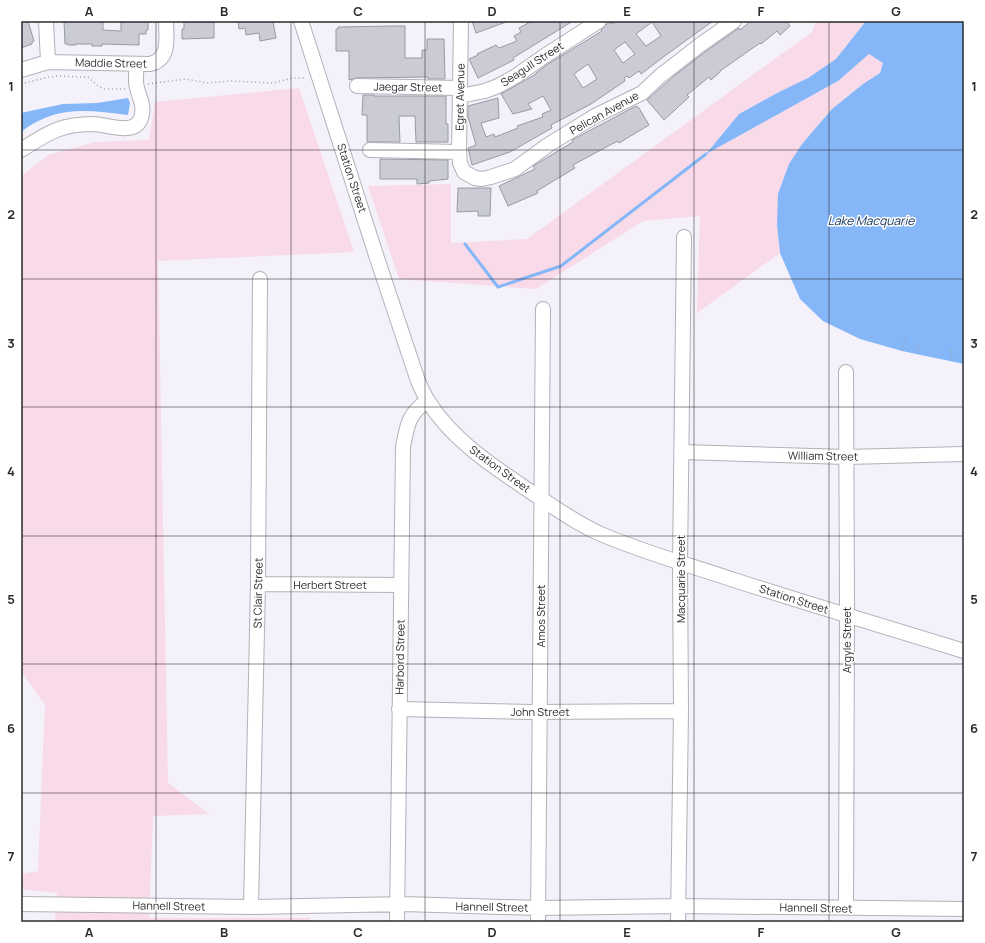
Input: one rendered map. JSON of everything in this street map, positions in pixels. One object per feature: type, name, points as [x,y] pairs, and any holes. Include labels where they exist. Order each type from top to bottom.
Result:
[{"type":"street","points":[[46,21],[48,62]]},
{"type":"street","name":"Maddie Street","points":[[21,70],[48,62],[156,63],[164,55],[166,49],[166,21]]},
{"type":"street","name":"Station Street","points":[[301,21],[418,382],[428,401],[448,427],[465,443],[503,473],[579,523],[603,535],[680,563],[964,651]]},
{"type":"street","name":"Egret Avenue","points":[[461,21],[459,152],[460,163],[464,172]]},
{"type":"street","name":"Seagull Street","points":[[460,92],[485,91],[498,86],[516,76],[599,21]]},
{"type":"street","name":"Pelican Avenue","points":[[464,172],[482,179],[515,169],[595,116],[642,93],[660,76],[734,21]]},
{"type":"street","points":[[21,150],[45,134],[56,129],[70,126],[96,124],[131,128],[137,125],[142,118],[143,105],[136,84],[137,64]]},
{"type":"street","name":"Jaegar Street","points":[[357,86],[460,92]]},
{"type":"street","points":[[370,150],[459,152]]},
{"type":"street","name":"Macquarie Street","points":[[678,922],[684,237]]},
{"type":"street","name":"St Clair Street","points":[[251,907],[258,584],[260,280]]},
{"type":"street","name":"Amos Street","points":[[538,922],[543,309]]},
{"type":"street","name":"Argyle Street","points":[[846,372],[846,908]]},
{"type":"street","name":"Harbord Street","points":[[397,922],[403,447],[409,419],[416,409],[428,401]]},
{"type":"street","name":"William Street","points":[[682,452],[847,457],[964,454]]},
{"type":"street","name":"Herbert Street","points":[[258,584],[401,585]]},
{"type":"street","name":"John Street","points":[[399,709],[540,712],[681,711]]},
{"type":"street","name":"Hannell Street","points":[[21,904],[251,907],[397,904],[538,908],[679,906],[964,910]]},
{"type":"path","points":[[21,84],[56,76],[88,77],[104,89],[125,89],[136,84],[152,84],[186,79],[207,83],[231,81],[273,83],[293,78],[306,79]]},
{"type":"path","points":[[902,351],[906,336]]},
{"type":"path","points":[[917,354],[918,342]]},
{"type":"path","points":[[951,350],[952,362]]},
{"type":"shaded area","points":[[816,21],[866,21],[836,59],[808,78],[739,114],[707,153],[838,81],[869,54],[883,63],[880,73],[863,84],[832,109],[802,144],[777,225],[780,253],[697,313],[700,216],[643,221],[536,289],[399,279],[368,186],[451,184],[451,243],[527,239],[812,32]]},
{"type":"shaded area","points":[[299,88],[354,252],[158,261],[168,783],[209,814],[153,816],[149,918],[310,918],[310,922],[55,922],[57,893],[21,889],[21,874],[38,871],[45,705],[21,671],[21,176],[48,155],[95,142],[149,140],[155,102]]},
{"type":"water","name":"Lake Macquarie","points":[[866,21],[964,21],[964,364],[902,351],[860,339],[823,321],[800,299],[780,253],[777,225],[778,194],[789,164],[802,144],[832,109],[863,84],[880,73],[883,63],[869,54],[838,81],[706,154],[739,114],[808,78],[836,59]]},
{"type":"water","points":[[128,98],[130,103],[128,115],[85,111],[59,113],[34,123],[21,132],[21,113],[63,104],[97,103]]},
{"type":"building","points":[[21,21],[28,21],[34,41],[32,44],[21,48]]},
{"type":"building","points":[[64,21],[103,21],[103,30],[121,31],[121,21],[148,21],[148,30],[146,30],[146,34],[139,34],[139,45],[68,45],[65,44]]},
{"type":"building","points":[[238,21],[273,21],[276,38],[260,41],[259,33],[246,35],[245,28],[239,29]]},
{"type":"building","points":[[472,21],[506,21],[506,22],[476,33]]},
{"type":"building","points":[[532,21],[573,21],[513,58],[514,60],[478,78],[469,59],[496,45],[499,48],[517,41],[514,36],[521,32],[519,28]]},
{"type":"building","points":[[617,21],[713,21],[641,74],[639,71],[629,78],[627,76],[624,78],[625,81],[591,104],[551,125],[552,128],[510,152],[472,165],[468,148],[476,145],[468,117],[468,106],[498,98],[499,118],[481,123],[486,137],[494,134],[495,137],[518,128],[517,126],[543,117],[542,114],[551,110],[543,96],[528,104],[532,109],[513,114],[501,94],[536,74],[548,64],[602,31],[601,30],[607,24],[611,22],[612,24]],"holes":[[[652,22],[661,36],[646,46],[636,34]],[[625,42],[635,54],[623,63],[614,50]],[[588,64],[597,79],[583,88],[574,74]]]},
{"type":"building","points":[[751,21],[786,21],[790,26],[780,35],[777,31],[761,44],[760,43],[720,71],[711,80],[709,77],[687,95],[689,97],[664,120],[647,100],[674,76],[705,52],[739,28],[740,30]]},
{"type":"building","points":[[184,22],[214,22],[214,38],[182,39]]},
{"type":"building","points":[[405,26],[405,58],[422,58],[422,50],[427,50],[427,39],[444,39],[445,79],[428,79],[428,77],[357,78],[349,80],[349,51],[336,51],[336,29],[338,29],[338,27]]},
{"type":"building","points":[[363,95],[446,96],[446,124],[448,124],[448,142],[416,142],[415,116],[399,116],[400,142],[367,142],[367,115],[362,115]]},
{"type":"building","points":[[636,106],[639,108],[649,125],[619,143],[618,141],[573,165],[575,168],[537,191],[538,193],[508,206],[499,186],[535,169],[533,166],[573,142],[572,140]]},
{"type":"building","points":[[380,159],[448,160],[448,179],[417,184],[417,179],[380,179]]},
{"type":"building","points":[[458,188],[491,188],[490,216],[478,216],[478,211],[457,212]]},
{"type":"waterway","points":[[465,244],[498,287],[561,266],[706,154]]}]
